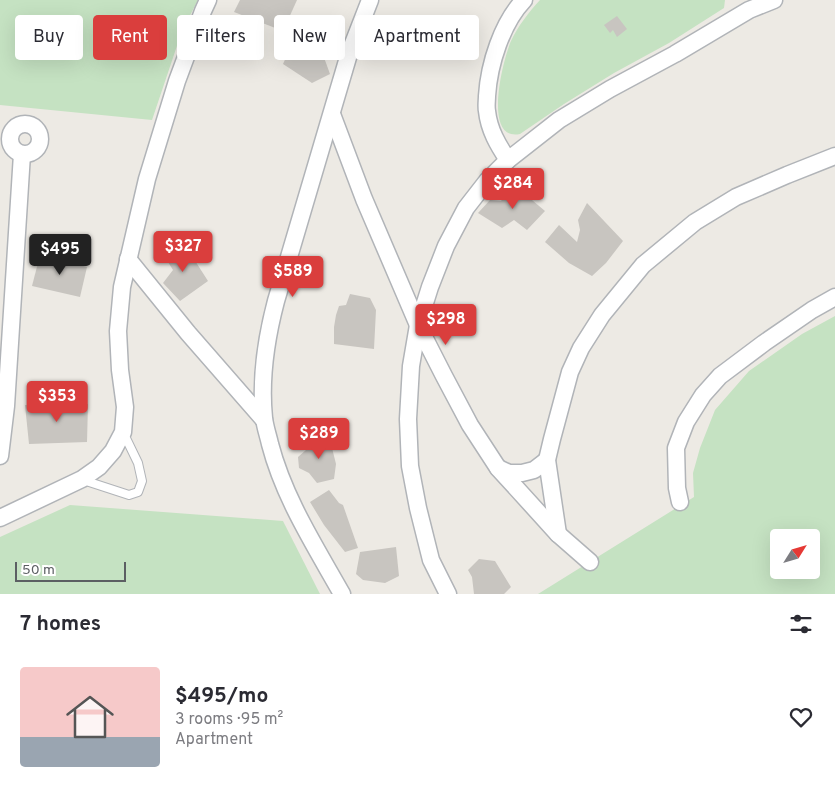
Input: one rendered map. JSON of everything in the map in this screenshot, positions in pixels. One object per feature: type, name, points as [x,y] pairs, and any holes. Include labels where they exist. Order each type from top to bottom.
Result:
[{"type":"street","points":[[0,518],[82,479],[99,467],[114,451],[124,432],[125,407],[120,370],[118,331],[122,288],[147,179],[177,80],[208,0]]},
{"type":"street","points":[[342,594],[304,528],[274,458],[264,420],[263,388],[268,331],[276,301],[350,54],[370,0]]},
{"type":"street","points":[[508,160],[494,138],[486,110],[488,84],[494,58],[506,27],[524,0]]},
{"type":"street","points":[[448,594],[431,560],[418,508],[410,466],[408,419],[411,366],[418,325],[446,246],[466,208],[508,160],[559,120],[610,89],[675,54],[746,5],[774,0]]},
{"type":"street","points":[[332,114],[364,199],[418,325],[470,425],[498,468],[558,534],[590,562]]},
{"type":"street","points":[[0,456],[6,406],[22,154]]},
{"type":"street","points":[[558,534],[547,460],[570,372],[581,348],[602,315],[643,265],[695,222],[736,197],[835,156]]},
{"type":"street","points":[[128,259],[264,420]]},
{"type":"street","points":[[680,502],[677,488],[676,448],[686,422],[703,395],[727,370],[804,315],[835,297]]},
{"type":"street","points":[[498,468],[509,474],[522,473],[534,470],[547,460]]},
{"type":"lane","points":[[82,479],[129,495],[138,492],[142,481],[138,463],[124,432]]},
{"type":"green space","points":[[0,0],[198,0],[190,15],[177,15],[177,46],[152,120],[0,105]]},
{"type":"green space","points":[[540,0],[725,0],[724,8],[669,43],[614,73],[520,134],[508,133],[501,125],[498,113],[500,80],[514,35],[524,19]]},
{"type":"green space","points":[[835,316],[835,594],[538,594],[694,497],[693,473],[700,448],[715,410],[749,371],[802,334]]},
{"type":"green space","points":[[70,505],[283,521],[320,594],[0,594],[0,537]]},
{"type":"building","points":[[240,0],[297,0],[290,15],[274,15],[274,28],[264,24],[264,15],[242,15],[234,12]]},
{"type":"building","points":[[617,16],[627,29],[617,37],[613,30],[610,33],[604,25]]},
{"type":"building","points":[[285,60],[325,60],[330,74],[312,83],[283,64]]},
{"type":"building","points":[[513,184],[545,211],[527,230],[514,220],[502,228],[478,213],[490,200],[501,201]]},
{"type":"building","points":[[587,203],[623,241],[606,263],[592,276],[569,263],[545,242],[559,225],[577,242],[580,230],[578,220]]},
{"type":"building","points":[[183,242],[208,281],[180,301],[163,283],[173,270],[163,254]]},
{"type":"building","points":[[40,255],[87,267],[80,297],[32,286]]},
{"type":"building","points":[[350,294],[370,298],[376,310],[374,349],[334,344],[336,315],[339,306],[346,305]]},
{"type":"building","points":[[88,404],[87,442],[29,444],[25,405]]},
{"type":"building","points":[[314,434],[331,444],[336,464],[334,479],[317,483],[309,473],[299,468],[298,457],[306,450]]},
{"type":"building","points":[[329,490],[339,503],[343,505],[358,548],[345,552],[324,525],[310,502]]},
{"type":"building","points":[[396,547],[399,576],[385,583],[363,580],[356,574],[360,552]]},
{"type":"building","points":[[479,559],[495,561],[511,587],[504,594],[474,594],[472,577],[468,570]]}]
